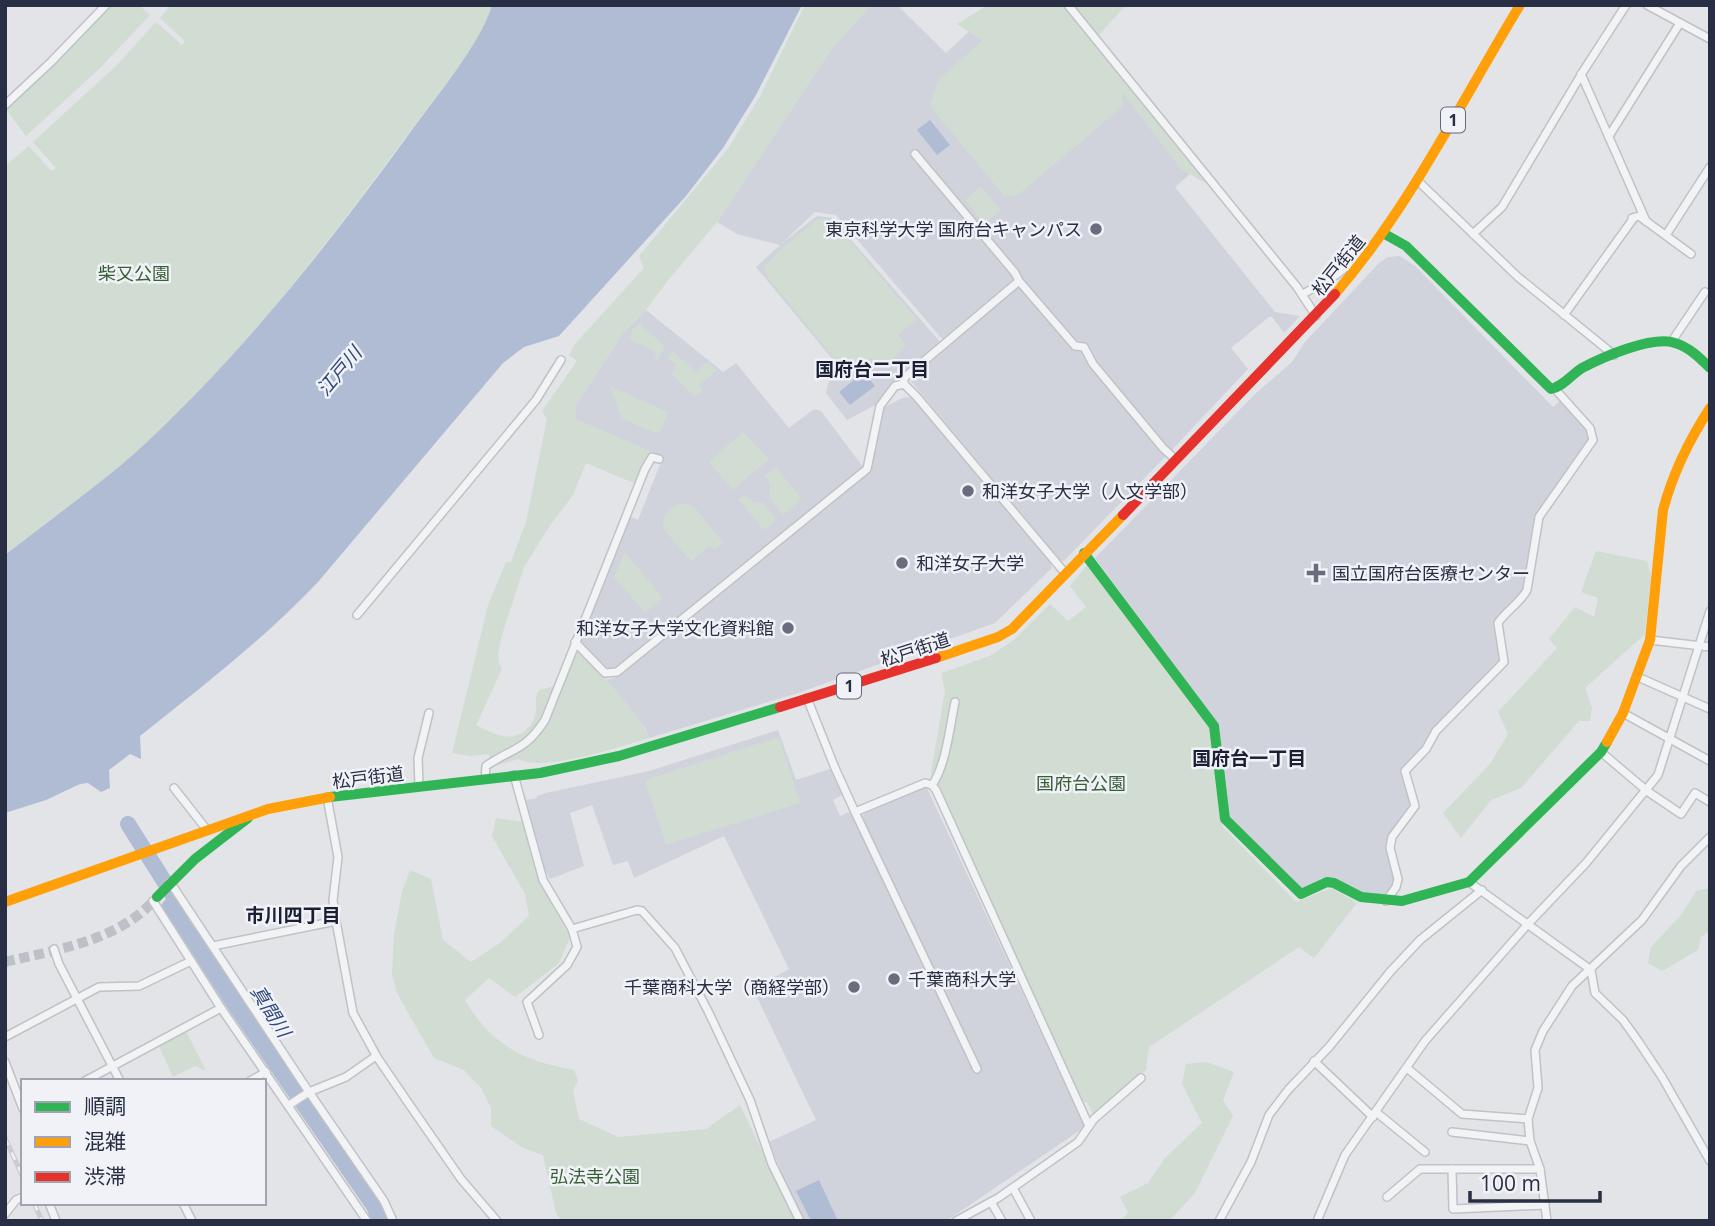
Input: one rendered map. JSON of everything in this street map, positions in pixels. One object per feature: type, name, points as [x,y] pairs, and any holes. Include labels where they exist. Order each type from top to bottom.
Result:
[{"type":"main road","name":"松戸街道","points":[[5,902],[287,804],[552,771],[620,757],[998,637],[1012,629],[1316,316],[1380,237],[1418,181],[1520,5]]},
{"type":"main road","points":[[1380,237],[1406,246],[1547,387],[1555,389],[1579,370],[1652,341],[1672,341],[1689,350],[1710,368]]},
{"type":"main road","points":[[1084,553],[1214,726],[1225,819],[1301,894],[1326,883],[1334,883],[1362,897],[1402,901],[1469,882],[1601,752],[1623,713],[1650,640],[1663,510],[1668,490],[1696,427],[1710,408]]},
{"type":"main road","points":[[155,899],[169,882],[195,859],[251,815]]},
{"type":"main road","points":[[194,835],[200,850],[195,859]]},
{"type":"street","points":[[5,105],[106,5]]},
{"type":"street","points":[[1068,5],[1303,294],[1316,316]]},
{"type":"street","points":[[1473,234],[1503,207],[1581,74],[1626,5]]},
{"type":"street","points":[[1647,5],[1710,39]]},
{"type":"street","points":[[1609,136],[1680,23]]},
{"type":"street","points":[[1581,74],[1646,221]]},
{"type":"street","points":[[915,154],[1074,346],[1084,347],[1093,364],[1175,459]]},
{"type":"street","points":[[1666,235],[1710,167]]},
{"type":"street","points":[[1418,181],[1518,277],[1614,355]]},
{"type":"street","points":[[1564,315],[1632,219],[1639,216],[1690,254]]},
{"type":"street","points":[[1303,294],[1336,275],[1380,237]]},
{"type":"street","points":[[1019,281],[904,377],[904,384],[1065,573]]},
{"type":"street","points":[[1672,341],[1705,292]]},
{"type":"street","points":[[356,615],[536,400],[561,360]]},
{"type":"street","points":[[575,642],[605,673],[617,672],[867,469],[880,406],[892,388],[904,384]]},
{"type":"street","points":[[1386,901],[1398,879],[1390,848],[1392,837],[1415,806],[1405,771],[1426,749],[1436,731],[1504,662],[1498,623],[1508,609],[1524,597],[1527,590],[1539,517],[1593,440],[1590,428],[1555,389]]},
{"type":"street","points":[[485,779],[486,766],[534,738],[545,720],[645,469],[652,457],[659,459]]},
{"type":"street","points":[[1317,1221],[1345,1155],[1425,1041],[1586,863],[1658,775],[1710,611]]},
{"type":"street","points":[[1650,640],[1710,646]]},
{"type":"street","points":[[1637,677],[1710,709]]},
{"type":"street","points":[[807,698],[855,812],[977,1069]]},
{"type":"street","points":[[932,785],[944,751],[955,702]]},
{"type":"street","points":[[419,786],[418,758],[429,713]]},
{"type":"street","points":[[1623,713],[1710,761]]},
{"type":"street","points":[[1601,752],[1647,791],[1681,814],[1695,793],[1710,802]]},
{"type":"street","points":[[514,775],[543,880],[572,929],[577,947],[567,965],[527,1002],[539,1035]]},
{"type":"street","points":[[855,812],[925,783],[932,785],[1089,1126]]},
{"type":"street","points":[[174,788],[207,830]]},
{"type":"street","points":[[327,797],[338,857],[333,900],[335,921],[353,1013],[376,1056],[461,1178],[495,1220]]},
{"type":"street","points":[[1547,1221],[1541,1169],[1530,1141],[1528,1119],[1538,1088],[1535,1049],[1542,1031],[1572,986],[1642,920],[1681,866],[1710,837]]},
{"type":"street","points":[[169,882],[384,1201],[393,1221]]},
{"type":"street","points":[[1469,882],[1591,970],[1595,993],[1623,1020],[1637,1039],[1708,1155]]},
{"type":"street","points":[[1219,1221],[1251,1162],[1269,1115],[1288,1090],[1329,1047],[1390,972],[1420,940],[1482,890]]},
{"type":"street","points":[[155,899],[221,1008],[367,1221]]},
{"type":"street","points":[[572,929],[637,910],[642,911],[675,948],[750,1100],[772,1164],[800,1221]]},
{"type":"street","points":[[213,946],[335,921]]},
{"type":"street","points":[[54,950],[119,1079]]},
{"type":"street","points":[[5,1037],[99,987],[139,986],[191,961]]},
{"type":"street","points":[[89,1079],[221,1008]]},
{"type":"street","points":[[289,1105],[309,1092],[346,1077],[376,1056]]},
{"type":"street","points":[[1314,1061],[1374,1114],[1425,1152]]},
{"type":"street","points":[[5,1062],[21,1104]]},
{"type":"street","points":[[1407,1068],[1462,1114],[1528,1119]]},
{"type":"street","points":[[254,1079],[266,1072]]},
{"type":"street","points":[[956,1221],[1013,1188],[1078,1142],[1094,1119],[1142,1078]]},
{"type":"street","points":[[1452,1132],[1530,1141]]},
{"type":"street","points":[[1387,1197],[1420,1169],[1541,1169]]},
{"type":"street","points":[[1452,1169],[1453,1209],[1545,1205]]},
{"type":"street","points":[[1013,1188],[1031,1221]]},
{"type":"street","points":[[5,1214],[21,1198]]},
{"type":"street","points":[[991,1202],[1002,1221]]},
{"type":"street","points":[[184,1205],[192,1221]]},
{"type":"shaded area","name":"東京科学大学 国府台キャンパス","points":[[871,5],[897,5],[946,53],[997,5],[1059,5],[1197,168],[1175,187],[1275,312],[1300,316],[1284,333],[1272,317],[1269,317],[1231,348],[1248,369],[1171,451],[1095,362],[1086,343],[1072,339],[918,152],[912,158],[1014,277],[1012,282],[943,340],[836,215],[815,212],[781,244],[817,216],[832,218],[941,343],[893,382],[879,403],[847,420],[826,393],[834,361],[756,267],[780,245],[737,234],[717,222],[832,48]]},
{"type":"shaded area","name":"国立国府台医療センター","points":[[1400,256],[1415,266],[1553,407],[1560,401],[1586,427],[1588,442],[1536,516],[1524,588],[1520,595],[1506,606],[1495,624],[1502,661],[1401,772],[1410,799],[1408,810],[1386,841],[1393,883],[1386,895],[1363,895],[1336,881],[1322,878],[1299,891],[1226,817],[1218,724],[1095,558],[1254,395],[1292,362],[1305,342],[1379,263],[1388,257]]},
{"type":"shaded area","points":[[1019,284],[1074,350],[1082,352],[1167,455],[1064,561],[1060,560],[909,379]]},
{"type":"shaded area","points":[[646,310],[723,372],[736,363],[789,428],[814,409],[821,411],[863,467],[615,670],[605,668],[579,640],[628,516],[638,520],[663,457],[575,419],[576,405],[623,333]]},
{"type":"shaded area","name":"和洋女子大学","points":[[914,397],[1049,559],[1052,568],[995,623],[798,693],[649,738],[645,728],[606,680],[617,677],[869,471],[883,408],[902,398]]},
{"type":"shaded area","name":"千葉商科大学","points":[[778,730],[796,780],[830,769],[842,795],[833,800],[840,816],[850,812],[857,825],[863,822],[862,817],[866,812],[926,786],[1085,1127],[946,1221],[803,1221],[769,1142],[816,1120],[753,989],[789,969],[724,836],[634,878],[628,861],[613,865],[592,805],[570,813],[584,866],[550,879],[543,866],[526,800],[546,793],[649,771]]},
{"type":"green space","points":[[110,5],[139,5],[150,15],[100,68],[26,136],[5,108],[42,75]]},
{"type":"green space","name":"柴又公園","points":[[171,5],[492,5],[478,36],[442,89],[313,260],[246,340],[135,453],[5,555],[5,166],[29,146],[51,171],[56,168],[33,142],[117,65],[156,22],[182,45],[185,41],[160,18]]},
{"type":"green space","points":[[805,5],[871,5],[832,48],[717,222],[646,310],[623,333],[576,405],[575,419],[652,452],[636,484],[586,463],[573,495],[524,567],[501,638],[498,654],[502,669],[476,725],[502,736],[514,736],[527,729],[535,716],[539,690],[564,684],[576,652],[581,653],[618,693],[636,715],[649,738],[602,752],[545,763],[519,759],[490,767],[489,754],[470,756],[452,753],[488,605],[506,562],[511,562],[526,522],[547,419],[542,411],[577,361],[569,355],[574,345],[644,268],[639,256],[727,150],[759,98]]},
{"type":"green space","points":[[988,5],[1126,5],[1099,35],[1211,173],[1205,183],[1181,169],[1122,92],[1123,106],[1018,195],[1004,196],[930,106],[938,80],[982,41],[957,24]]},
{"type":"green space","points":[[981,186],[1001,210],[984,224],[965,200]]},
{"type":"green space","points":[[817,219],[831,219],[917,319],[898,335],[906,346],[880,369],[872,358],[861,366],[859,363],[837,362],[768,278],[764,267]]},
{"type":"green space","points":[[639,323],[665,346],[658,360],[654,358],[656,352],[630,340],[632,330]]},
{"type":"green space","points":[[672,351],[697,372],[707,362],[717,370],[699,386],[703,391],[695,397],[672,375],[676,364],[667,358]]},
{"type":"green space","points":[[610,386],[668,412],[660,432],[655,433],[621,418]]},
{"type":"green space","points":[[743,432],[769,459],[733,490],[709,462]]},
{"type":"green space","points":[[776,467],[802,499],[783,515],[769,497],[770,484],[765,476]]},
{"type":"green space","points":[[743,495],[754,502],[764,503],[776,520],[763,529],[738,499]]},
{"type":"green space","points":[[687,504],[695,508],[723,542],[716,549],[708,547],[691,562],[663,528],[664,517],[669,510]]},
{"type":"green space","points":[[1596,551],[1647,561],[1651,576],[1645,634],[1585,688],[1592,708],[1590,721],[1579,721],[1521,788],[1491,800],[1461,838],[1443,813],[1490,764],[1508,734],[1498,712],[1557,648],[1549,639],[1575,607],[1594,617],[1598,598],[1581,592]]},
{"type":"green space","points":[[625,552],[663,598],[645,613],[614,577]]},
{"type":"green space","name":"国府台公園","points":[[1087,565],[1209,727],[1222,826],[1296,902],[1332,888],[1357,903],[1314,958],[1299,947],[1149,1047],[1146,1070],[1093,1114],[1087,1102],[1082,1102],[933,785],[931,772],[945,691],[941,673],[990,656],[1015,639],[1050,604],[1068,621],[1086,607],[1070,586]]},
{"type":"green space","points":[[779,737],[800,803],[666,845],[645,780]]},
{"type":"green space","name":"弘法寺公園","points":[[496,818],[523,822],[538,880],[570,937],[559,963],[515,997],[489,978],[465,1000],[475,1016],[510,1049],[540,1062],[574,1070],[578,1080],[573,1091],[579,1119],[618,1137],[706,1129],[740,1105],[796,1221],[561,1221],[556,1213],[543,1155],[523,1148],[491,1126],[491,1108],[481,1088],[464,1070],[434,1058],[397,993],[392,975],[394,934],[402,892],[410,870],[431,879],[443,940],[471,962],[500,943],[529,916],[525,894],[492,836]]},
{"type":"green space","points":[[1710,888],[1710,931],[1701,937],[1698,950],[1662,971],[1648,963],[1651,947],[1682,914],[1696,891]]},
{"type":"green space","points":[[186,1031],[206,1071],[195,1066],[173,1077],[159,1046]]},
{"type":"green space","points":[[1206,1062],[1234,1072],[1223,1100],[1233,1116],[1195,1193],[1169,1221],[1120,1221],[1128,1213],[1120,1197],[1148,1183],[1165,1158],[1202,1123],[1182,1084],[1186,1064]]},
{"type":"water","name":"江戸川","points":[[492,5],[802,5],[756,95],[723,148],[686,196],[559,336],[524,347],[503,363],[318,582],[232,662],[140,736],[141,759],[130,754],[109,770],[110,788],[101,792],[88,783],[80,784],[46,800],[5,813],[5,555],[135,453],[246,340],[346,219],[443,89],[478,36]]},
{"type":"water","points":[[930,120],[950,145],[937,155],[917,130]]},
{"type":"water","points":[[864,372],[875,386],[850,405],[839,392]]},
{"type":"water","points":[[171,893],[380,1202],[388,1221],[371,1221],[367,1210],[226,1006],[161,905]]},
{"type":"water","points":[[819,1180],[838,1221],[811,1221],[796,1191]]},
{"type":"waterway","name":"真間川","points":[[128,824],[183,911]]},
{"type":"tunnel","points":[[5,962],[67,947],[107,933],[142,912],[157,897]]},
{"type":"railway","points":[[5,1138],[21,1173]]},
{"type":"railway","points":[[35,1205],[42,1221]]},
{"type":"traffic: fast","points":[[1383,233],[1406,246],[1551,389],[1602,358],[1654,342],[1666,341],[1680,345],[1694,353],[1710,368]]},
{"type":"traffic: fast","points":[[1084,553],[1214,726],[1225,819],[1301,894],[1327,882],[1361,897],[1402,901],[1469,882],[1601,752],[1607,742]]},
{"type":"traffic: fast","points":[[330,797],[540,773],[619,756],[780,707]]},
{"type":"traffic: fast","points":[[157,897],[195,859],[248,818]]},
{"type":"traffic: slow","points":[[1335,294],[1362,261],[1411,190],[1520,5]]},
{"type":"traffic: slow","points":[[1607,742],[1623,713],[1650,640],[1663,510],[1667,496],[1682,457],[1710,408]]},
{"type":"traffic: slow","points":[[936,658],[998,637],[1012,629],[1123,515]]},
{"type":"traffic: slow","points":[[5,902],[268,809],[330,797]]},
{"type":"traffic: jam","points":[[1123,515],[1335,294]]},
{"type":"traffic: jam","points":[[780,707],[936,658]]},
{"type":"place","name":"東京科学大学 国府台キャンパス","points":[[1096,229]]},
{"type":"place","name":"和洋女子大学（人文学部）","points":[[968,491]]},
{"type":"place","name":"和洋女子大学","points":[[902,563]]},
{"type":"place","name":"国立国府台医療センター","points":[[1316,573]]},
{"type":"place","name":"和洋女子大学文化資料館","points":[[788,628]]},
{"type":"place","name":"千葉商科大学","points":[[894,979]]},
{"type":"place","name":"千葉商科大学（商経学部）","points":[[854,987]]},
{"type":"district","name":"国府台二丁目","points":[[872,369]]},
{"type":"district","name":"国府台一丁目","points":[[1249,758]]},
{"type":"district","name":"市川四丁目","points":[[293,915]]}]
